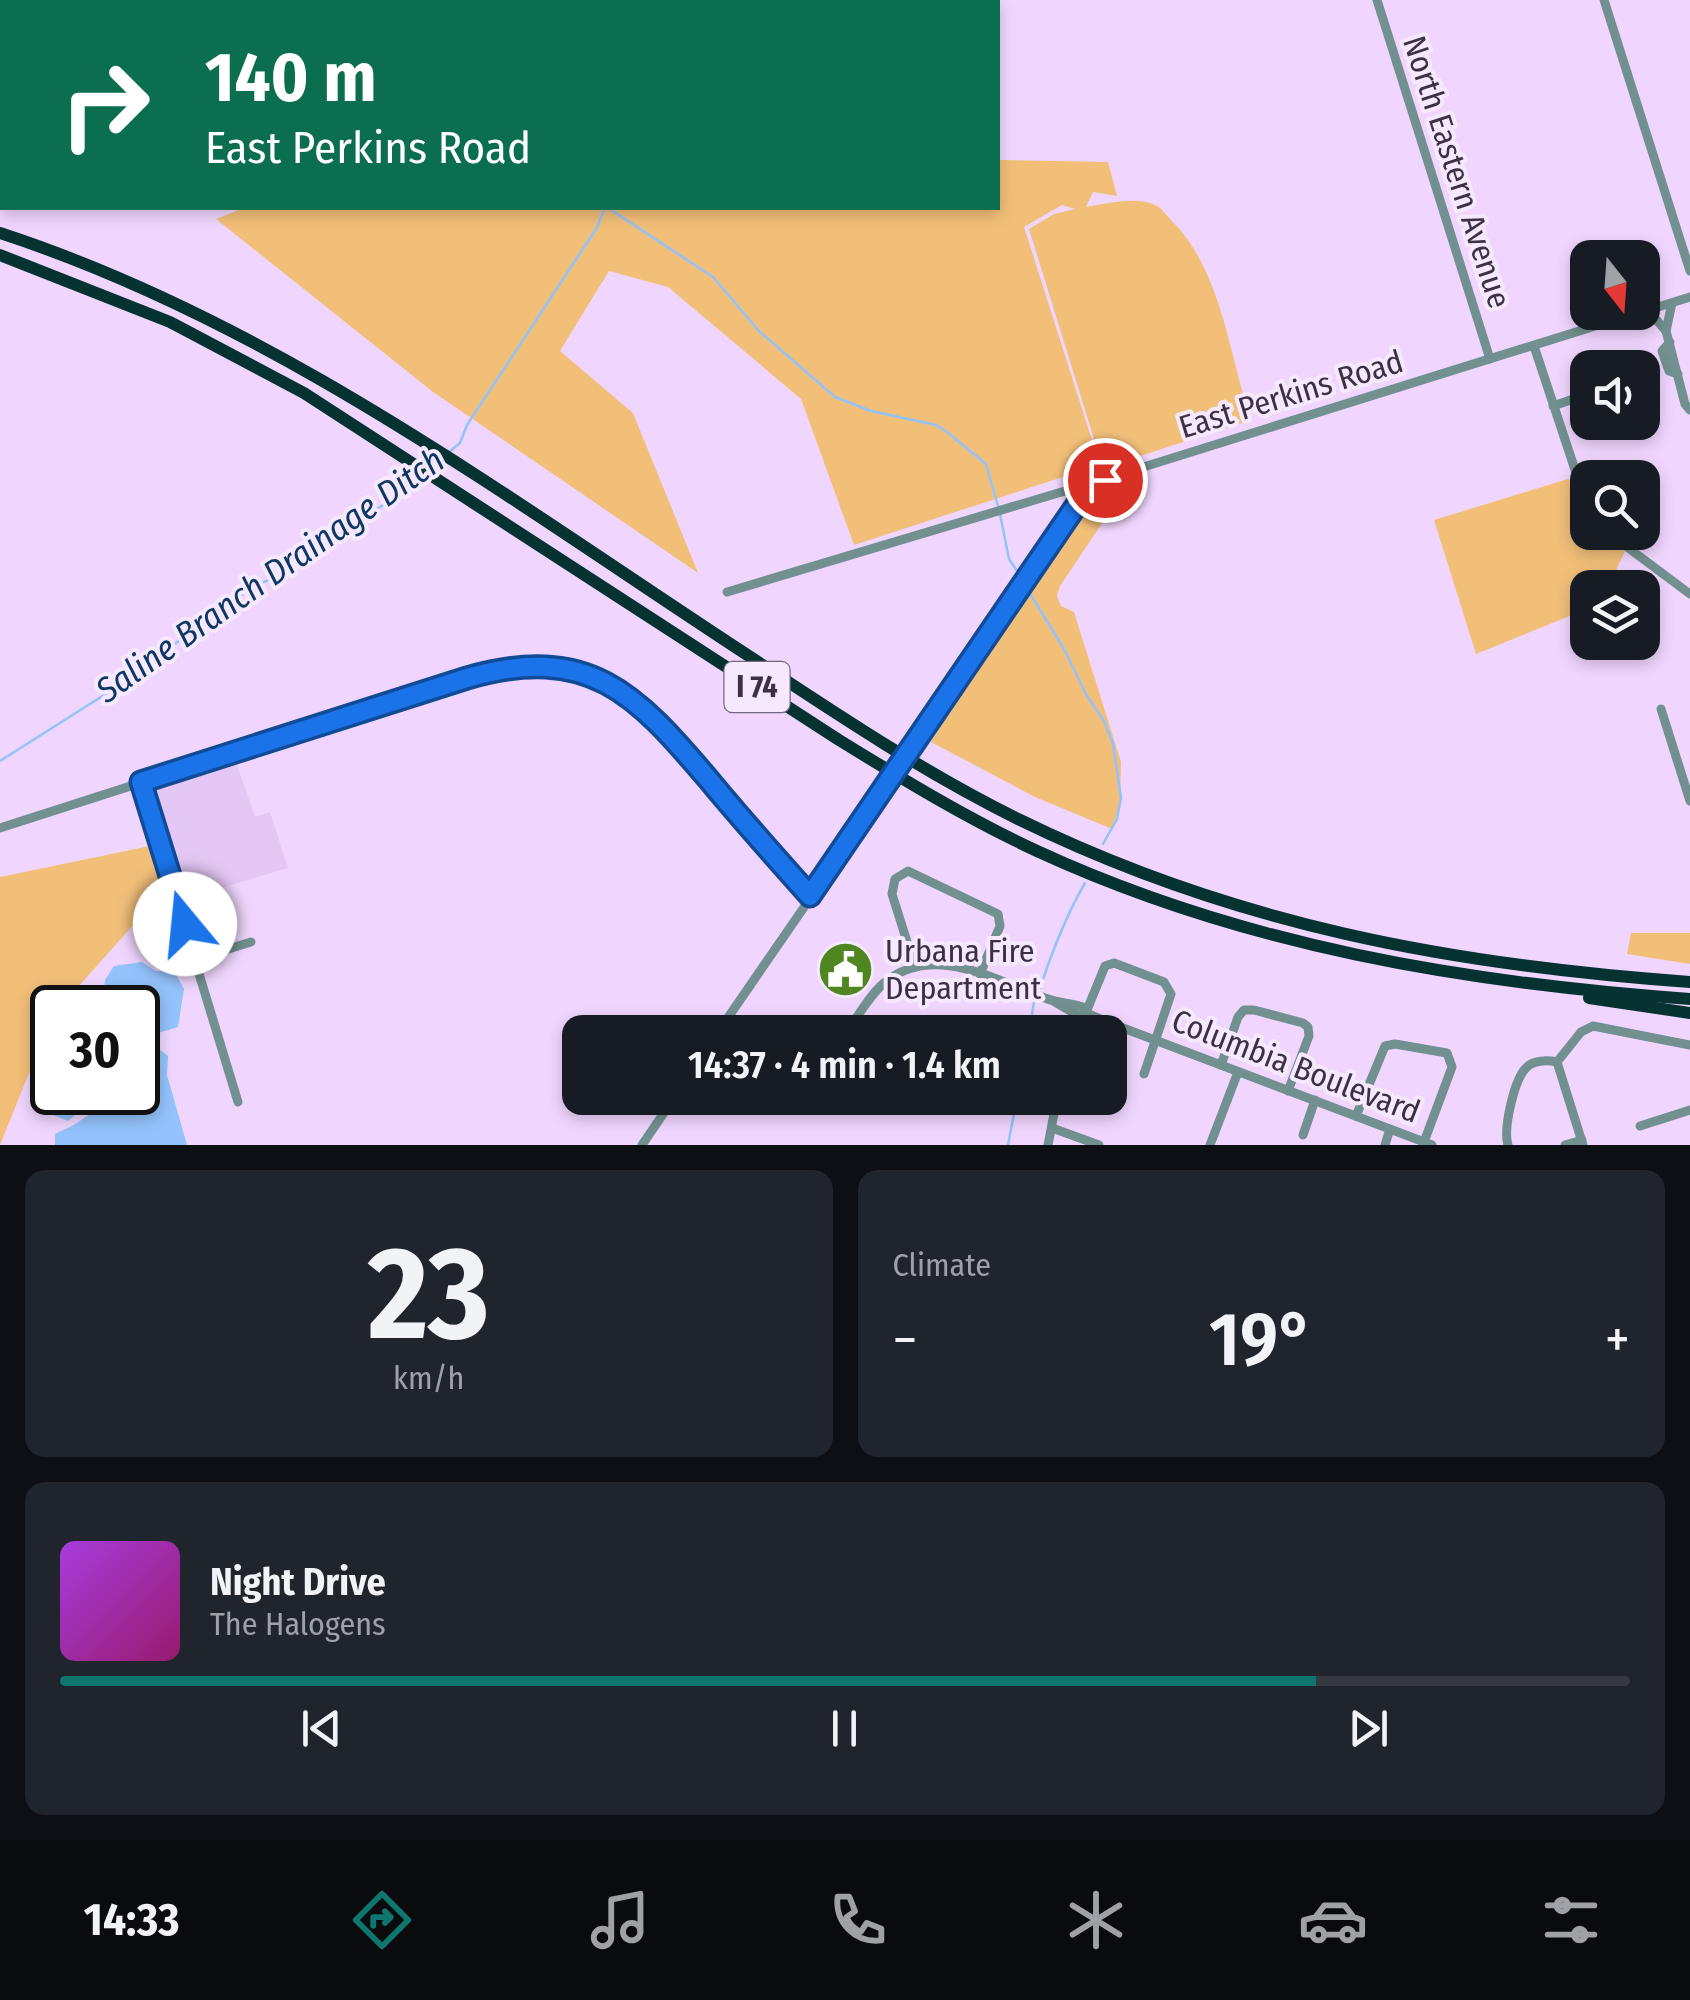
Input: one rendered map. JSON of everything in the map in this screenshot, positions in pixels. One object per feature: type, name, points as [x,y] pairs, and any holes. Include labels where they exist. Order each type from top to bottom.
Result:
[{"type":"highway","points":[[0,223],[69,255]]},
{"type":"highway","name":"I 74","points":[[0,233],[69,255],[272,351],[417,439],[852,724],[958,787],[1049,833],[1193,892],[1299,925],[1423,952],[1532,968],[1690,982]]},
{"type":"highway","name":"I 74","points":[[0,254],[116,298],[222,348],[304,393],[882,767],[979,823],[1036,850],[1130,890],[1247,928],[1384,962],[1514,982],[1690,999]]},
{"type":"highway","points":[[1532,968],[1690,973]]},
{"type":"highway","points":[[1514,982],[1581,997],[1690,1013]]},
{"type":"street","name":"North Eastern Avenue","points":[[1377,0],[1490,360]]},
{"type":"street","points":[[1604,0],[1690,271]]},
{"type":"street","name":"East Perkins Road","points":[[1660,306],[1690,297]]},
{"type":"street","points":[[1666,331],[1672,302]]},
{"type":"street","points":[[1660,326],[1670,342],[1662,352],[1665,363],[1669,371],[1678,374],[1690,410]]},
{"type":"street","name":"East Perkins Road","points":[[727,592],[1105,480],[1586,330]]},
{"type":"street","points":[[1534,346],[1571,460]]},
{"type":"street","points":[[1553,406],[1570,400]]},
{"type":"street","points":[[730,1015],[1078,503],[1105,480]]},
{"type":"street","points":[[1631,550],[1690,594]]},
{"type":"street","points":[[0,828],[488,672],[536,666],[568,670],[606,682],[634,699],[664,728],[810,896]]},
{"type":"street","points":[[1661,709],[1690,801]]},
{"type":"street","points":[[141,782],[238,1102]]},
{"type":"street","points":[[859,1015],[882,984],[915,966],[892,887],[895,879],[908,871],[998,914],[1000,926],[980,974]]},
{"type":"street","points":[[196,959],[252,942]]},
{"type":"street","name":"Columbia Boulevard","points":[[915,966],[942,963],[980,974],[1055,1002],[1079,1016],[1086,1013],[1428,1143]]},
{"type":"street","points":[[1086,1013],[1102,970],[1110,964],[1164,982],[1170,994],[1144,1074]]},
{"type":"street","points":[[1220,1064],[1244,1010],[1303,1022],[1310,1036],[1288,1091]]},
{"type":"street","points":[[1557,1062],[1581,1032],[1593,1026],[1690,1045]]},
{"type":"street","points":[[1356,1116],[1385,1046],[1395,1044],[1447,1053],[1452,1067],[1428,1143]]},
{"type":"street","points":[[1508,1145],[1506,1122],[1524,1070],[1538,1062],[1557,1062]]},
{"type":"street","points":[[1557,1062],[1583,1142],[1564,1145]]},
{"type":"street","points":[[1210,1145],[1238,1072]]},
{"type":"street","points":[[1303,1135],[1315,1100]]},
{"type":"street","points":[[1640,1126],[1690,1110]]},
{"type":"street","points":[[642,1145],[662,1115]]},
{"type":"street","points":[[1048,1145],[1055,1115]]},
{"type":"street","points":[[1052,1128],[1099,1145]]},
{"type":"street","points":[[1386,1145],[1390,1129]]},
{"type":"shaded area","points":[[1000,160],[1108,162],[1117,196],[1093,192],[1086,207],[1139,201],[1155,205],[1189,241],[1213,289],[1251,420],[1103,468],[1029,229],[1054,214],[1075,209],[1062,205],[1024,227],[1100,465],[854,545],[801,399],[668,287],[609,271],[560,351],[633,413],[698,573],[433,392],[216,219],[239,210],[1000,210]]},
{"type":"shaded area","points":[[1568,479],[1570,550],[1625,551],[1616,570],[1570,570],[1570,616],[1476,654],[1434,520]]},
{"type":"shaded area","points":[[1093,494],[1108,495],[1119,517],[1107,516],[1057,596],[1061,606],[1074,612],[1121,762],[1120,805],[1112,829],[1035,797],[931,742],[1028,583]]},
{"type":"shaded area","points":[[236,762],[255,817],[270,812],[288,868],[188,898],[151,788]]},
{"type":"shaded area","points":[[150,846],[162,893],[80,985],[30,985],[30,1071],[0,1145],[0,877]]},
{"type":"shaded area","points":[[1631,933],[1690,933],[1690,964],[1627,954]]},
{"type":"water","points":[[142,962],[156,971],[174,971],[184,989],[178,1027],[160,1032],[160,985],[104,985],[114,966]]},
{"type":"water","points":[[160,1050],[168,1056],[167,1075],[187,1145],[55,1145],[55,1134],[88,1115],[160,1115]]},
{"type":"water","points":[[53,1115],[76,1115],[68,1121]]},
{"type":"waterway","name":"Saline Branch Drainage Ditch","points":[[448,453],[460,443],[467,425],[596,229],[604,210]]},
{"type":"waterway","points":[[611,210],[713,277],[759,331],[835,397],[871,411],[936,425],[947,432],[986,464],[998,506]]},
{"type":"waterway","name":"Saline Branch Drainage Ditch","points":[[429,470],[442,459]]},
{"type":"waterway","name":"Saline Branch Drainage Ditch","points":[[0,761],[112,690],[251,588],[273,578],[422,475]]},
{"type":"waterway","points":[[1000,514],[1009,559],[1019,574]]},
{"type":"waterway","points":[[1029,592],[1104,721],[1113,744],[1121,798],[1117,819],[1103,844]]},
{"type":"waterway","points":[[1040,988],[1085,883]]},
{"type":"waterway","points":[[1032,1015],[1034,1002]]},
{"type":"waterway","points":[[1008,1145],[1014,1115]]},
{"type":"place","name":"Urbana Fire Department","points":[[846,969]]},
{"type":"route","points":[[185,924],[141,782],[467,678],[536,666],[587,675],[634,699],[664,728],[810,896],[1078,503],[1105,480]]}]
